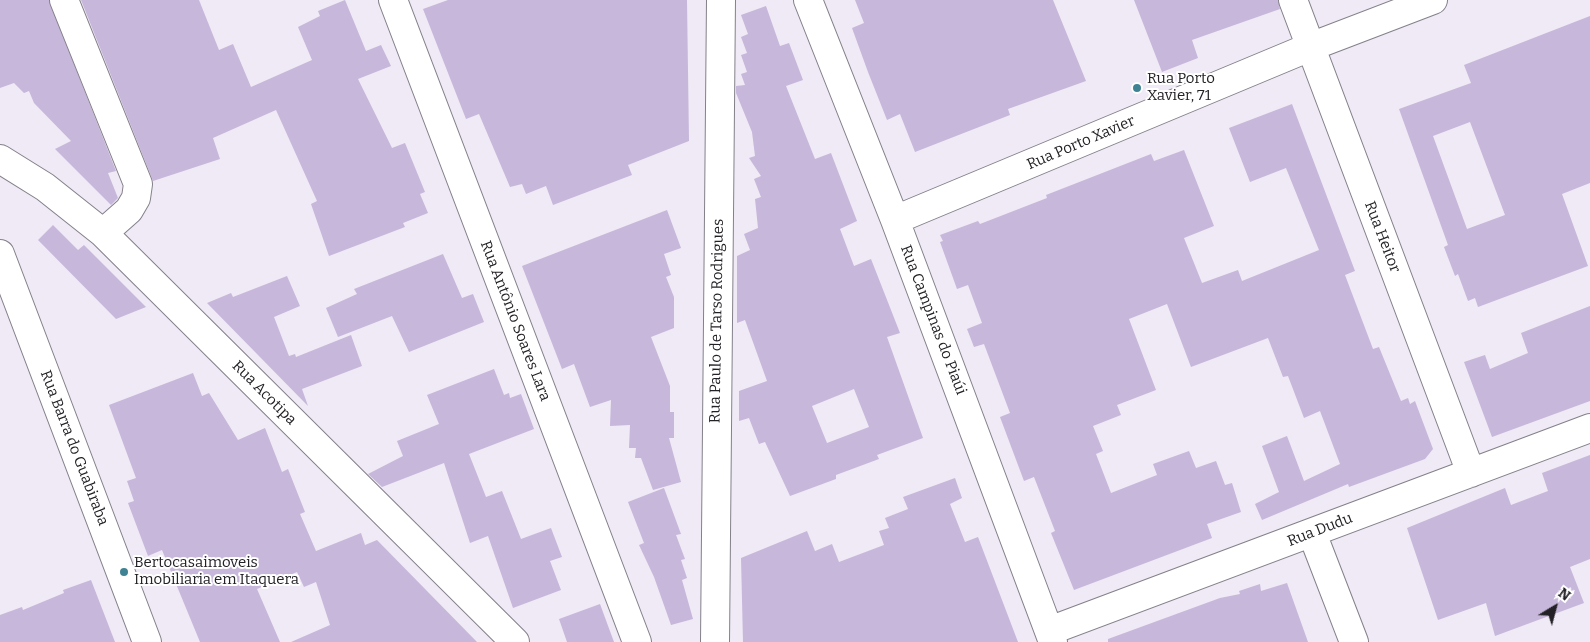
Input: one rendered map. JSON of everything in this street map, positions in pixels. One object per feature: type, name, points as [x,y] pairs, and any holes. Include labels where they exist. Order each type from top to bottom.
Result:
[{"type":"street","points":[[64,0],[138,184],[136,198],[128,210],[103,233]]},
{"type":"street","name":"Rua Antônio Soares Lara","points":[[393,0],[637,642]]},
{"type":"street","name":"Rua Paulo de Tarso Rodrigues","points":[[715,642],[721,0]]},
{"type":"street","name":"Rua Campinas do Piaúi","points":[[808,0],[895,220],[1051,636]]},
{"type":"street","name":"Rua Heitor","points":[[1293,0],[1471,473]]},
{"type":"street","name":"Rua Porto Xavier","points":[[895,220],[1310,47],[1434,0]]},
{"type":"street","name":"Rua Acotipa","points":[[0,159],[45,187],[103,233],[515,642]]},
{"type":"street","name":"Rua Barra do Guabiraba","points":[[0,254],[147,642]]},
{"type":"street","name":"Rua Dudu","points":[[1051,636],[1312,533],[1590,428]]},
{"type":"street","points":[[1312,533],[1354,642]]},
{"type":"building","points":[[0,0],[49,0],[116,171],[108,173],[118,198],[111,205],[55,149],[71,141],[34,103],[29,91],[24,93],[14,83],[0,88]]},
{"type":"building","points":[[81,0],[199,0],[219,50],[233,44],[251,87],[312,60],[298,27],[320,16],[318,11],[345,0],[366,51],[381,45],[391,66],[358,79],[392,148],[405,143],[425,192],[420,194],[428,213],[403,223],[405,227],[329,256],[311,204],[317,201],[276,110],[213,138],[220,159],[153,181]]},
{"type":"building","points":[[448,0],[687,0],[689,141],[628,165],[632,175],[553,205],[546,186],[526,194],[522,184],[510,187],[479,114],[466,119],[423,9]]},
{"type":"building","points":[[855,0],[1053,0],[1086,81],[1008,109],[1010,115],[915,152],[900,114],[887,120],[868,72],[852,28],[864,23]]},
{"type":"building","points":[[1134,0],[1278,0],[1280,9],[1192,40],[1198,58],[1162,72]]},
{"type":"building","points":[[766,6],[780,46],[789,43],[803,80],[786,86],[815,159],[831,153],[857,221],[840,229],[854,266],[871,259],[900,333],[887,337],[923,438],[877,455],[879,459],[836,475],[836,479],[790,496],[765,442],[759,444],[749,418],[739,421],[739,391],[767,381],[745,320],[737,323],[737,256],[750,250],[744,234],[758,228],[755,199],[761,197],[754,179],[761,176],[749,158],[755,156],[752,132],[736,93],[736,86],[745,85],[741,74],[747,72],[741,55],[747,53],[741,37],[748,34],[741,15]],"holes":[[[854,389],[869,427],[827,443],[812,406]]]},
{"type":"building","points":[[1590,16],[1590,183],[1562,194],[1588,266],[1478,307],[1475,298],[1468,301],[1458,274],[1455,276],[1444,247],[1448,245],[1399,109],[1471,83],[1464,65]],"holes":[[[1470,122],[1505,215],[1467,229],[1433,136]]]},
{"type":"building","points":[[1292,104],[1355,271],[1345,275],[1373,349],[1379,347],[1401,401],[1408,398],[1410,404],[1415,401],[1433,449],[1425,459],[1349,487],[1348,484],[1262,520],[1255,504],[1279,492],[1262,446],[1287,436],[1304,481],[1340,464],[1320,411],[1304,418],[1288,376],[1283,377],[1268,338],[1191,367],[1167,304],[1129,319],[1156,390],[1117,405],[1121,415],[1093,426],[1103,451],[1096,454],[1111,493],[1157,475],[1153,464],[1189,451],[1196,468],[1216,461],[1225,485],[1232,483],[1241,512],[1207,524],[1212,538],[1074,590],[1051,533],[1055,531],[1034,477],[1024,481],[1000,417],[1010,413],[984,344],[974,347],[967,329],[982,323],[968,285],[957,289],[940,242],[943,241],[940,235],[978,221],[980,224],[1047,198],[1046,195],[1151,154],[1154,161],[1184,150],[1214,226],[1184,238],[1202,283],[1238,270],[1242,281],[1319,250],[1286,168],[1250,182],[1229,128]]},
{"type":"building","points":[[667,210],[681,248],[664,254],[671,275],[666,277],[674,297],[674,328],[651,337],[670,386],[670,412],[674,412],[674,438],[669,438],[681,482],[653,490],[641,458],[635,458],[636,448],[629,448],[630,425],[610,426],[611,400],[590,407],[574,364],[562,369],[522,266]]},
{"type":"building","points":[[53,225],[78,250],[84,245],[146,307],[116,319],[38,240]]},
{"type":"building","points":[[443,254],[462,298],[473,294],[484,322],[409,352],[392,316],[338,337],[326,308],[357,294],[354,289]]},
{"type":"building","points":[[287,276],[300,306],[274,317],[289,356],[295,354],[296,357],[351,335],[362,366],[302,389],[308,406],[207,303],[231,293],[233,297]]},
{"type":"building","points":[[1590,306],[1590,401],[1492,437],[1464,362],[1485,355],[1490,369],[1528,353],[1521,333]]},
{"type":"building","points":[[494,369],[504,395],[509,393],[510,398],[521,394],[534,429],[469,454],[486,497],[502,491],[521,539],[551,528],[562,557],[550,561],[561,590],[513,608],[488,536],[470,543],[444,463],[382,487],[368,474],[403,456],[397,441],[439,424],[427,395]]},
{"type":"building","points":[[193,373],[202,396],[209,393],[238,440],[265,428],[282,472],[288,469],[305,512],[300,514],[316,551],[361,533],[365,545],[377,540],[477,642],[291,642],[330,625],[316,582],[304,587],[297,572],[257,589],[280,642],[200,642],[162,550],[148,556],[128,503],[134,501],[127,481],[136,478],[109,405]]},
{"type":"building","points":[[1590,455],[1590,559],[1570,567],[1584,603],[1495,636],[1486,603],[1438,620],[1407,528],[1505,488],[1511,505],[1548,491],[1542,473]]},
{"type":"building","points":[[955,478],[962,498],[950,504],[965,542],[978,537],[1018,642],[743,642],[741,558],[807,531],[815,551],[832,544],[839,562],[884,545],[879,531],[889,528],[885,518],[908,509],[903,497]]},
{"type":"building","points":[[664,488],[681,534],[676,535],[685,559],[681,560],[687,578],[682,580],[693,619],[671,625],[654,577],[639,545],[644,543],[628,502]]},
{"type":"building","points":[[91,580],[115,642],[0,642],[0,615],[22,607],[23,610],[64,593],[63,590]]},
{"type":"building","points":[[1287,583],[1308,642],[1108,642],[1108,639],[1220,598],[1240,594],[1239,591],[1260,584],[1261,591]]},
{"type":"building","points":[[600,604],[614,642],[567,642],[559,619]]},
{"type":"place","name":"Rua Porto Xavier, 71","points":[[1137,88]]},
{"type":"place","name":"Bertocasaimoveis Imobiliaria em Itaquera","points":[[124,572]]}]
